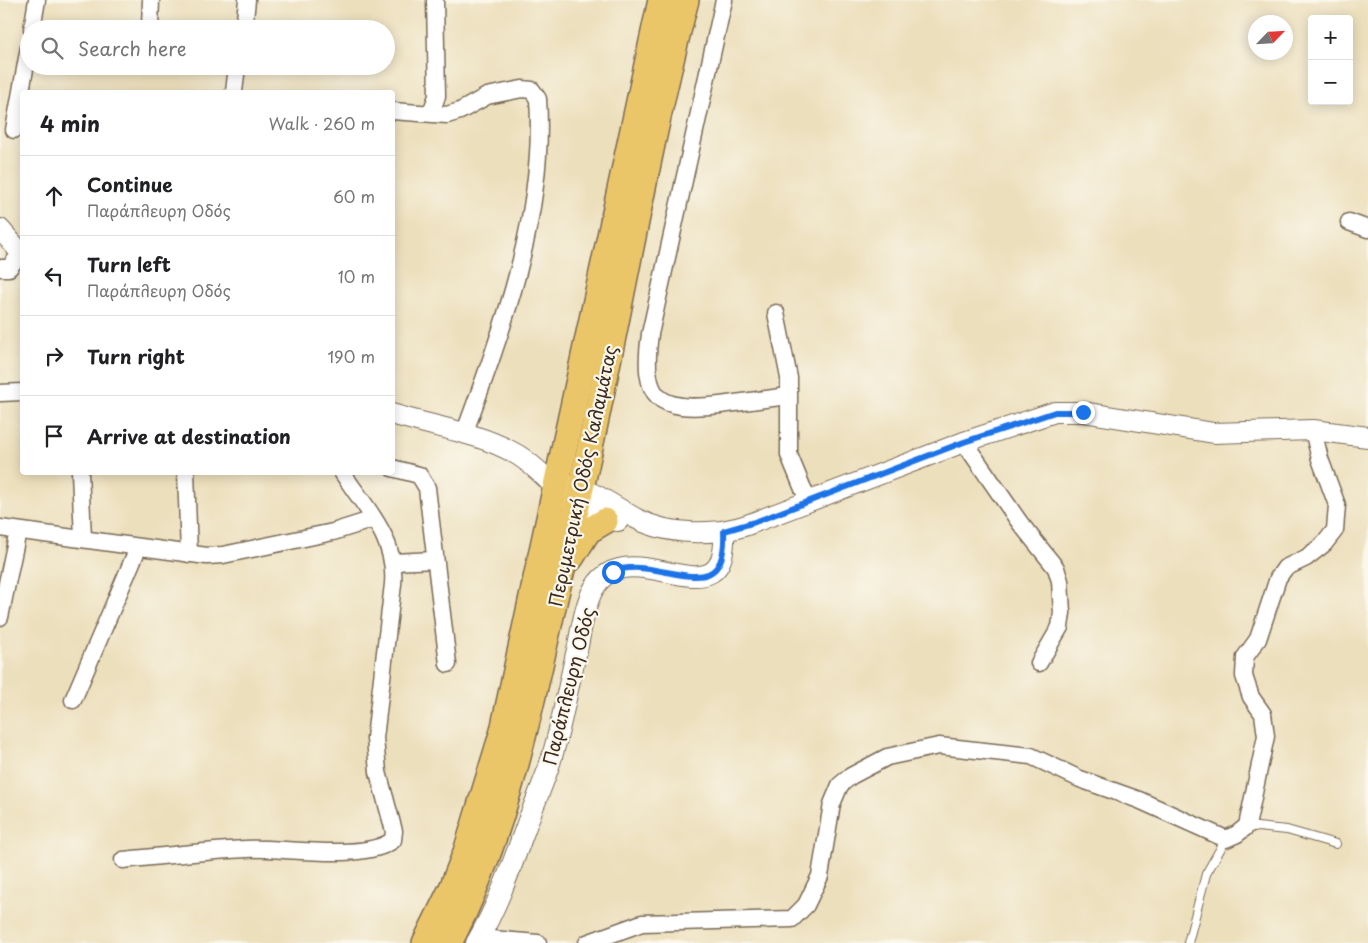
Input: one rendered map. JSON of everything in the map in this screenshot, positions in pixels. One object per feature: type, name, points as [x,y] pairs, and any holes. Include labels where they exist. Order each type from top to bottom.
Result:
[{"type":"main road","name":"Περιμετρική Οδός Καλαμάτας","points":[[425,943],[459,870],[492,772],[514,684],[555,484],[660,0]]},
{"type":"main road","name":"Περιμετρική Οδός Καλαμάτας","points":[[449,943],[484,863],[512,779],[579,497],[646,167],[686,0]]},
{"type":"main road","points":[[556,598],[578,544],[588,532],[605,521]]},
{"type":"street","points":[[34,20],[37,0]]},
{"type":"street","points":[[150,20],[151,0]]},
{"type":"street","points":[[245,20],[247,0]]},
{"type":"street","points":[[431,113],[438,96],[435,0]]},
{"type":"street","points":[[724,0],[650,334],[647,373],[657,396],[662,401],[676,407],[700,407],[788,396]]},
{"type":"street","points":[[21,90],[24,75]]},
{"type":"street","points":[[234,90],[236,75]]},
{"type":"street","points":[[395,111],[447,114],[460,111],[487,96],[522,89],[532,90],[538,99],[532,211],[498,340],[464,434]]},
{"type":"street","points":[[14,130],[20,97]]},
{"type":"street","points":[[1349,222],[1368,229]]},
{"type":"street","points":[[0,229],[20,252]]},
{"type":"street","points":[[0,268],[9,268],[20,256]]},
{"type":"street","points":[[776,313],[788,366],[789,456],[808,501]]},
{"type":"street","points":[[0,393],[20,392]]},
{"type":"street","points":[[395,415],[500,446],[517,454],[555,484],[579,497],[640,521],[671,529],[724,531],[747,525],[964,442],[1055,412],[1069,411],[1214,433],[1313,430],[1368,437]]},
{"type":"street","points":[[587,943],[642,923],[792,919],[806,904],[820,876],[832,804],[840,785],[851,776],[887,757],[939,746],[1031,756],[1080,779],[1139,800],[1226,839],[1237,834],[1246,826],[1266,736],[1263,714],[1251,697],[1244,676],[1245,657],[1258,639],[1278,578],[1285,568],[1306,558],[1324,544],[1335,530],[1337,505],[1320,460],[1313,430]]},
{"type":"street","points":[[964,442],[1020,523],[1056,568],[1060,580],[1062,614],[1060,627],[1039,663]]},
{"type":"street","points":[[395,469],[412,472],[424,481],[448,664]]},
{"type":"street","points":[[80,475],[83,538]]},
{"type":"street","points":[[186,475],[189,554]]},
{"type":"street","points":[[123,860],[246,849],[348,852],[377,849],[393,840],[394,831],[378,772],[375,738],[393,584],[393,562],[386,538],[344,475]]},
{"type":"street","points":[[579,497],[605,521],[640,521]]},
{"type":"street","points":[[0,528],[207,556],[223,555],[324,534],[374,519]]},
{"type":"street","points":[[0,617],[18,531]]},
{"type":"street","name":"Παράπλευρη Οδός","points":[[477,940],[510,867],[553,755],[586,610],[596,586],[613,572],[635,567],[694,577],[708,574],[718,567],[723,559],[724,531]]},
{"type":"street","points":[[73,700],[138,548]]},
{"type":"street","points":[[393,562],[435,560]]},
{"type":"street","points":[[477,940],[538,943]]},
{"type":"lane","points":[[1246,826],[1287,830],[1336,844]]},
{"type":"lane","points":[[1188,943],[1206,874],[1226,839]]},
{"type":"route","points":[[613,572],[626,568],[644,567],[701,577],[714,571],[723,559],[725,550],[724,531],[755,522],[964,442],[1055,412],[1083,412]]}]
